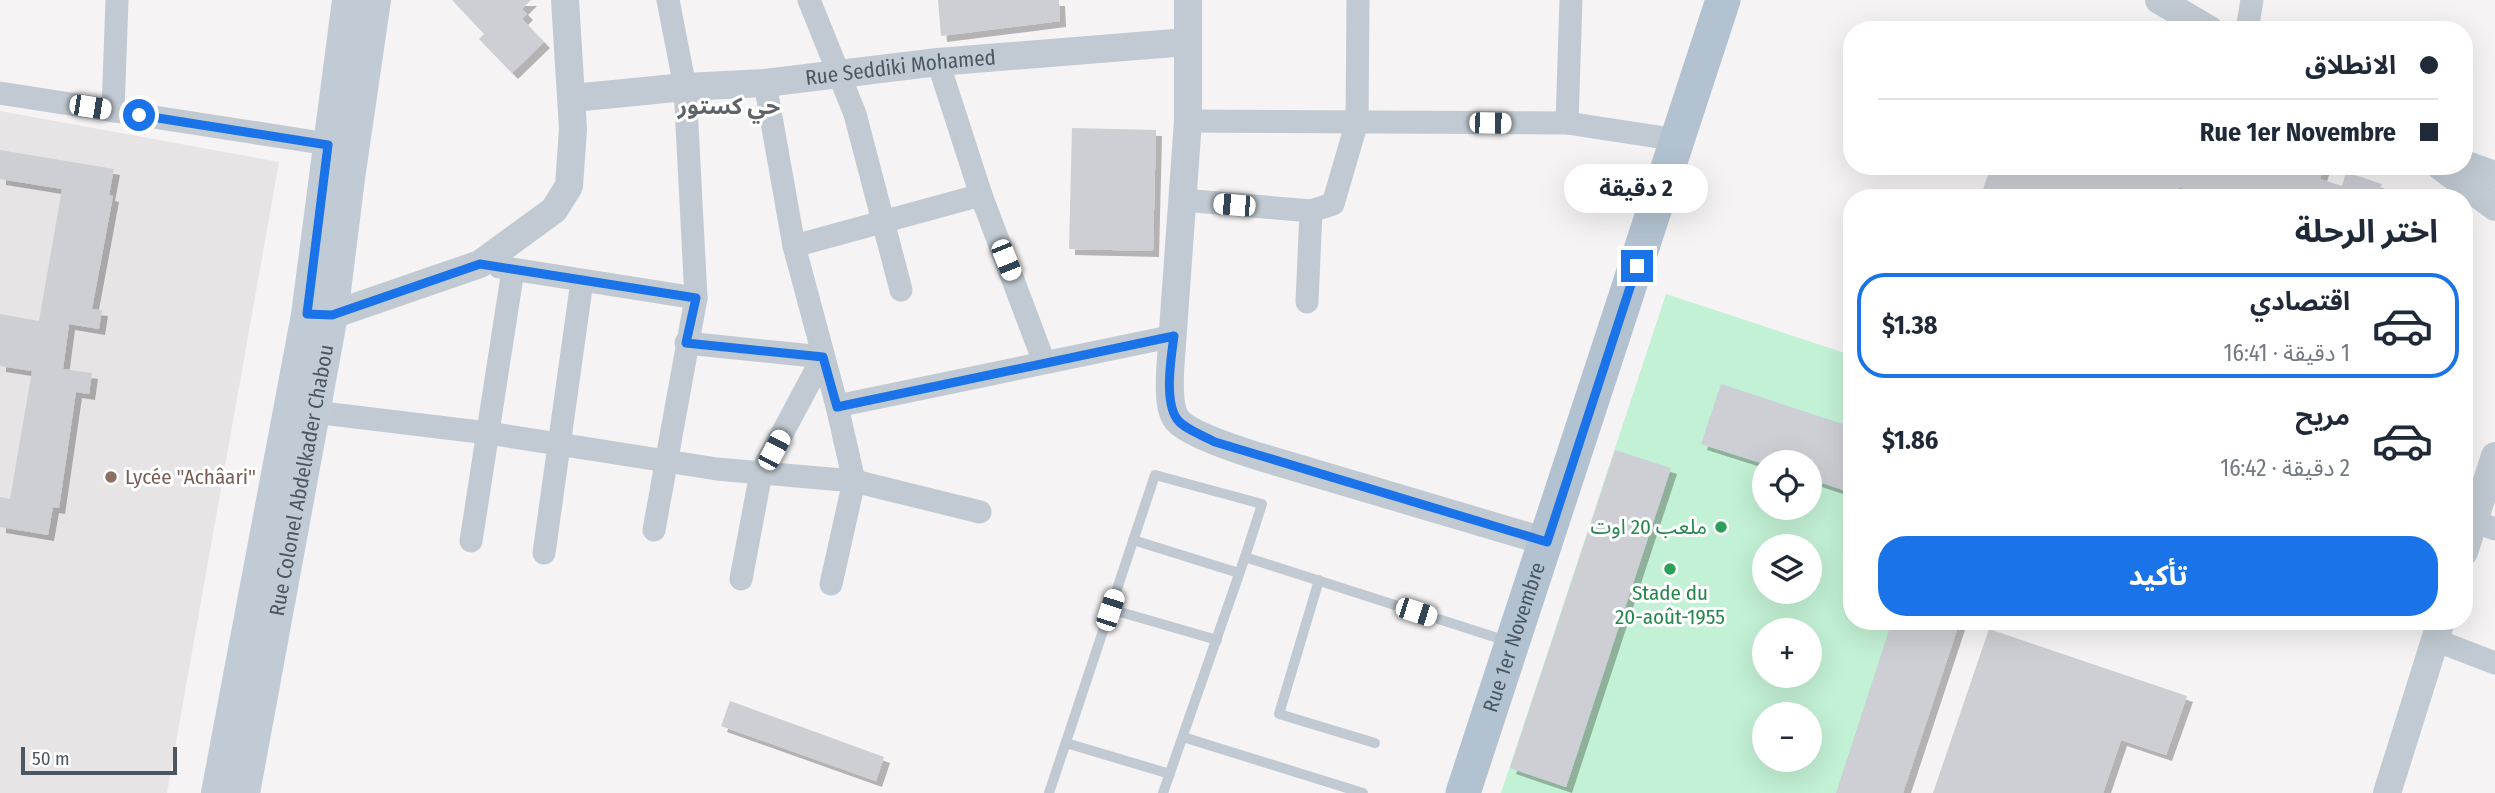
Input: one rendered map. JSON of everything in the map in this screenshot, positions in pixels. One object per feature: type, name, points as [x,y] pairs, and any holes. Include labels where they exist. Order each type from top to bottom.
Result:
[{"type":"main road","name":"Rue Colonel Abdelkader Chabou","points":[[244,793],[314,412],[328,145],[348,0]]},
{"type":"main road","name":"Rue Colonel Abdelkader Chabou","points":[[217,793],[349,178],[375,0]]},
{"type":"main road","name":"Rue 1er Novembre","points":[[1463,793],[1723,0]]},
{"type":"street","points":[[113,111],[117,0]]},
{"type":"street","points":[[320,315],[480,264],[554,210],[569,186],[573,129],[565,0]]},
{"type":"street","points":[[654,530],[696,298],[685,86],[668,0]]},
{"type":"street","points":[[809,0],[855,114],[901,290]]},
{"type":"street","points":[[1188,0],[1188,121],[1170,372],[1171,405],[1177,420],[1215,442],[1547,542]]},
{"type":"street","points":[[1183,200],[1311,211],[1334,204],[1357,122],[1358,0]]},
{"type":"street","points":[[1567,123],[1572,0]]},
{"type":"street","points":[[2158,0],[2194,21]]},
{"type":"street","points":[[2249,21],[2252,0]]},
{"type":"street","name":"Rue Seddiki Mohamed","points":[[573,98],[685,86],[765,83],[938,62],[1187,42]]},
{"type":"street","points":[[938,62],[981,195],[1044,362]]},
{"type":"street","points":[[765,83],[794,246],[837,407],[853,481],[831,584]]},
{"type":"street","points":[[0,93],[328,145]]},
{"type":"street","points":[[1188,121],[1567,123],[1678,140]]},
{"type":"street","points":[[2473,167],[2495,175]]},
{"type":"street","points":[[2452,175],[2471,189]]},
{"type":"street","points":[[2473,191],[2495,207]]},
{"type":"street","points":[[794,246],[981,195]]},
{"type":"street","points":[[1307,302],[1311,211]]},
{"type":"street","points":[[480,264],[696,298]]},
{"type":"street","points":[[471,541],[513,270]]},
{"type":"street","points":[[544,553],[582,281]]},
{"type":"street","points":[[837,407],[1174,336]]},
{"type":"street","points":[[686,343],[823,357]]},
{"type":"street","points":[[741,579],[761,473],[823,357]]},
{"type":"street","points":[[314,412],[488,433],[667,461],[853,481],[980,512]]},
{"type":"street","points":[[2473,540],[2484,525],[2495,456]]},
{"type":"street","points":[[2387,793],[2438,631],[2495,663]]},
{"type":"lane","points":[[1049,793],[1155,475],[1262,504],[1163,793]]},
{"type":"lane","points":[[1133,540],[1239,573]]},
{"type":"lane","points":[[1245,557],[1513,643]]},
{"type":"lane","points":[[1319,580],[1279,714],[1375,743]]},
{"type":"lane","points":[[1110,610],[1217,640]]},
{"type":"lane","points":[[1183,737],[1363,793]]},
{"type":"lane","points":[[1066,743],[1170,774]]},
{"type":"shaded area","name":"Lycée \"Achâari\"","points":[[0,111],[279,162],[167,793],[0,793]]},
{"type":"green space","name":"ملعب 20 اوت","points":[[1666,294],[1843,352],[1843,630],[1957,630],[1903,793],[1501,793]]},
{"type":"building","points":[[452,0],[531,0],[522,9],[527,14],[522,19],[544,42],[512,73],[479,39],[484,34]]},
{"type":"building","points":[[938,0],[1059,0],[1060,21],[941,36]]},
{"type":"building","points":[[1072,128],[1156,130],[1153,251],[1069,249]]},
{"type":"building","points":[[0,150],[114,169],[109,195],[113,196],[92,309],[102,310],[99,329],[69,324],[63,369],[92,373],[89,394],[76,392],[59,508],[53,507],[48,535],[0,527],[0,497],[10,499],[32,371],[0,366],[0,314],[39,321],[62,189],[0,179]]},
{"type":"building","points":[[1988,175],[2321,175],[2320,179],[2342,186],[2345,175],[2355,175],[2382,184],[2380,189],[1983,189]]},
{"type":"building","points":[[1721,384],[1843,424],[1843,490],[1822,483],[1822,450],[1752,450],[1752,460],[1701,444]]},
{"type":"building","points":[[1615,450],[1671,468],[1566,787],[1510,768]]},
{"type":"building","points":[[1889,630],[1957,630],[1903,793],[1836,793]]},
{"type":"building","points":[[1989,630],[2187,696],[2166,755],[2121,740],[2103,793],[1933,793]]},
{"type":"building","points":[[730,701],[884,757],[876,781],[721,726]]},
{"type":"place","name":"Lycée \"Achâari\"","points":[[111,477]]},
{"type":"place","name":"ملعب 20 اوت","points":[[1721,527]]},
{"type":"place","name":"Stade du 20-août-1955","points":[[1670,569]]},
{"type":"district","name":"حي كستور","points":[[729,106]]},
{"type":"route","points":[[139,115],[328,145],[307,314],[332,315],[480,264],[696,298],[686,343],[823,357],[837,407],[1174,336],[1170,372],[1171,405],[1177,420],[1215,442],[1547,542],[1637,266]]}]
